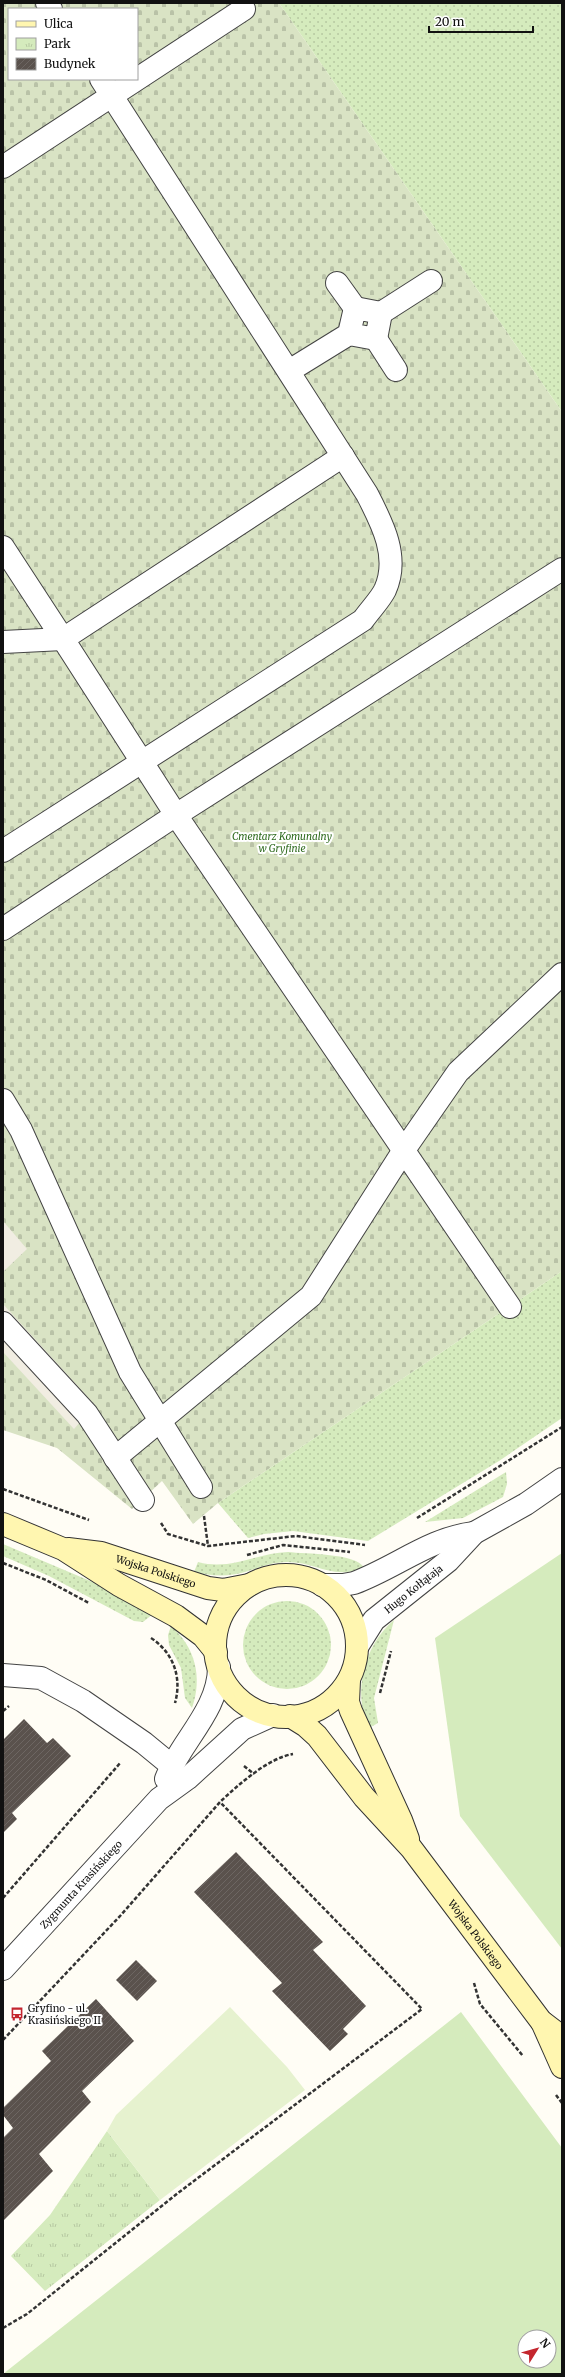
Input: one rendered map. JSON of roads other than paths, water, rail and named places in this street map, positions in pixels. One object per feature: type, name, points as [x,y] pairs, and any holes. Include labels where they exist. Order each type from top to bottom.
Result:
[{"type":"main road","name":"Wojska Polskiego","points":[[3,1524],[63,1549],[119,1585],[176,1616],[203,1636],[217,1659]]},
{"type":"main road","name":"Wojska Polskiego","points":[[63,1549],[101,1553],[208,1588],[223,1590],[249,1586]]},
{"type":"main road","points":[[285,1575],[304,1577],[322,1585],[337,1596],[348,1610],[355,1628],[357,1647],[355,1664],[348,1680],[338,1694],[325,1705],[308,1713],[281,1716],[256,1710],[242,1701],[228,1686],[217,1659],[216,1634],[221,1616],[233,1599],[249,1586],[266,1577],[285,1575]]},
{"type":"main road","name":"Wojska Polskiego","points":[[348,1680],[348,1702],[351,1711],[401,1820],[411,1848]]},
{"type":"main road","name":"Wojska Polskiego","points":[[281,1716],[306,1726],[317,1736],[364,1797],[411,1848],[541,2021],[562,2067]]},
{"type":"main road","name":"Wojska Polskiego","points":[[541,2021],[562,2037]]},
{"type":"street","points":[[138,69],[244,9]]},
{"type":"street","points":[[3,167],[107,87],[119,80]]},
{"type":"street","points":[[3,851],[141,761],[363,620],[385,590],[391,562],[385,529],[367,494],[107,87]]},
{"type":"street","points":[[337,283],[355,308],[381,313],[431,281]]},
{"type":"street","points":[[349,334],[355,308]]},
{"type":"street","points":[[381,313],[376,339],[396,370]]},
{"type":"street","points":[[289,371],[349,334],[376,339]]},
{"type":"street","points":[[3,642],[63,639],[343,456]]},
{"type":"street","points":[[3,547],[176,815],[510,1307]]},
{"type":"street","points":[[3,929],[176,815],[561,571]]},
{"type":"street","points":[[114,1458],[311,1296],[404,1150],[458,1072],[562,974]]},
{"type":"street","points":[[3,1100],[21,1130],[130,1372],[201,1488]]},
{"type":"street","points":[[3,1323],[87,1414],[114,1458],[143,1500]]},
{"type":"street","name":"Hugo Kołłątaja","points":[[357,1647],[374,1620],[448,1561],[474,1533],[526,1504],[562,1479]]},
{"type":"street","name":"Hugo Kołłątaja","points":[[322,1585],[343,1585],[374,1575],[434,1544],[463,1534],[474,1533]]},
{"type":"street","name":"Zygmunta Krasińskiego","points":[[159,1799],[172,1766],[210,1703],[219,1680],[217,1659]]},
{"type":"street","points":[[3,1675],[41,1678],[84,1701],[144,1743],[172,1766]]},
{"type":"street","name":"Zygmunta Krasińskiego","points":[[3,1968],[159,1799],[188,1778],[242,1729],[281,1716]]},
{"type":"place","name":"Gryfino - ul. Krasińskiego II","points":[[17,2014]]},
{"type":"park label","name":"Cmentarz Komunalny w Gryfinie","points":[[282,842]]}]
